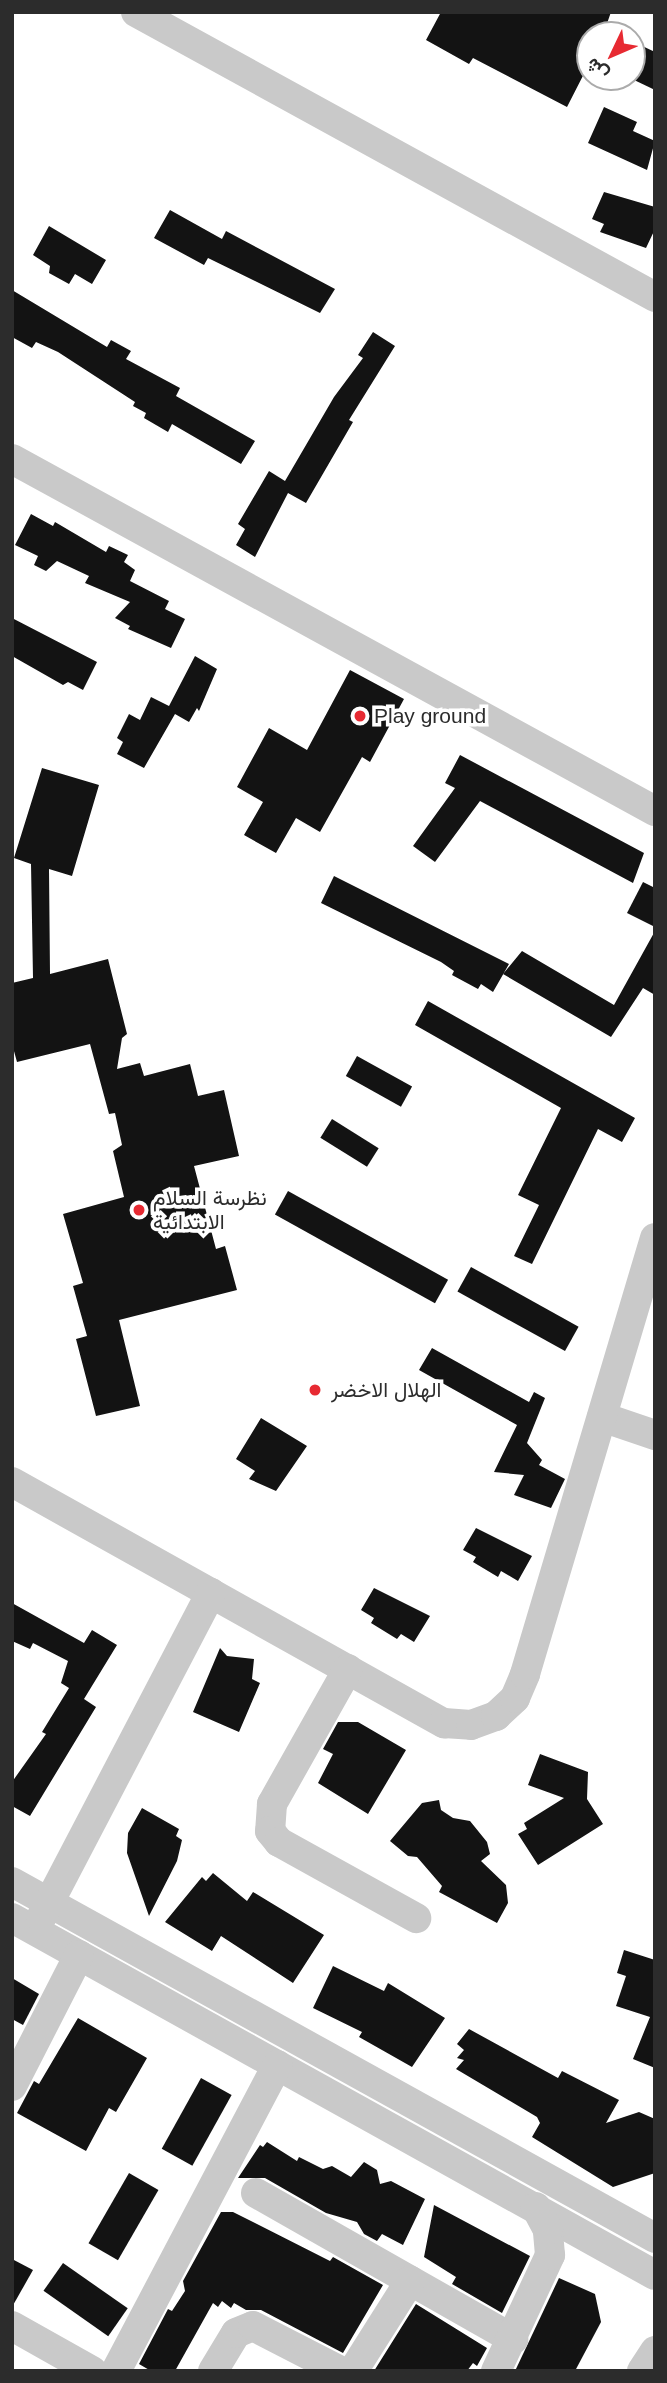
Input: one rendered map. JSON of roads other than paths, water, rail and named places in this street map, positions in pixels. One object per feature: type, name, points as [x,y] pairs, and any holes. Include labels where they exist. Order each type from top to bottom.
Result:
[{"type":"street","points":[[136,12],[655,297]]},
{"type":"street","points":[[12,459],[655,811]]},
{"type":"street","points":[[12,1482],[444,1723],[471,1725],[496,1716],[515,1698],[655,1238]]},
{"type":"street","points":[[602,1417],[655,1436]]},
{"type":"street","points":[[211,1592],[49,1902],[23,1924],[655,2275]]},
{"type":"street","points":[[348,1669],[272,1804],[270,1831],[279,1842],[416,1918]]},
{"type":"street","points":[[12,1882],[655,2238]]},
{"type":"street","points":[[12,2086],[79,1955]]},
{"type":"street","points":[[116,2371],[276,2065]]},
{"type":"street","points":[[256,2193],[513,2339]]},
{"type":"street","points":[[496,2371],[546,2268],[548,2230],[536,2207]]},
{"type":"street","points":[[546,2268],[569,2249],[597,2242]]},
{"type":"street","points":[[354,2371],[410,2281]]},
{"type":"street","points":[[12,2326],[92,2371]]},
{"type":"street","points":[[213,2371],[236,2333],[253,2326],[340,2371]]},
{"type":"street","points":[[642,2371],[655,2351]]},
{"type":"place","name":"Play ground","points":[[360,716]]},
{"type":"place","name":"نظرسة السلام الابتدائية","points":[[139,1210]]},
{"type":"place","name":"الهلال الاخضر","points":[[315,1390]]}]
